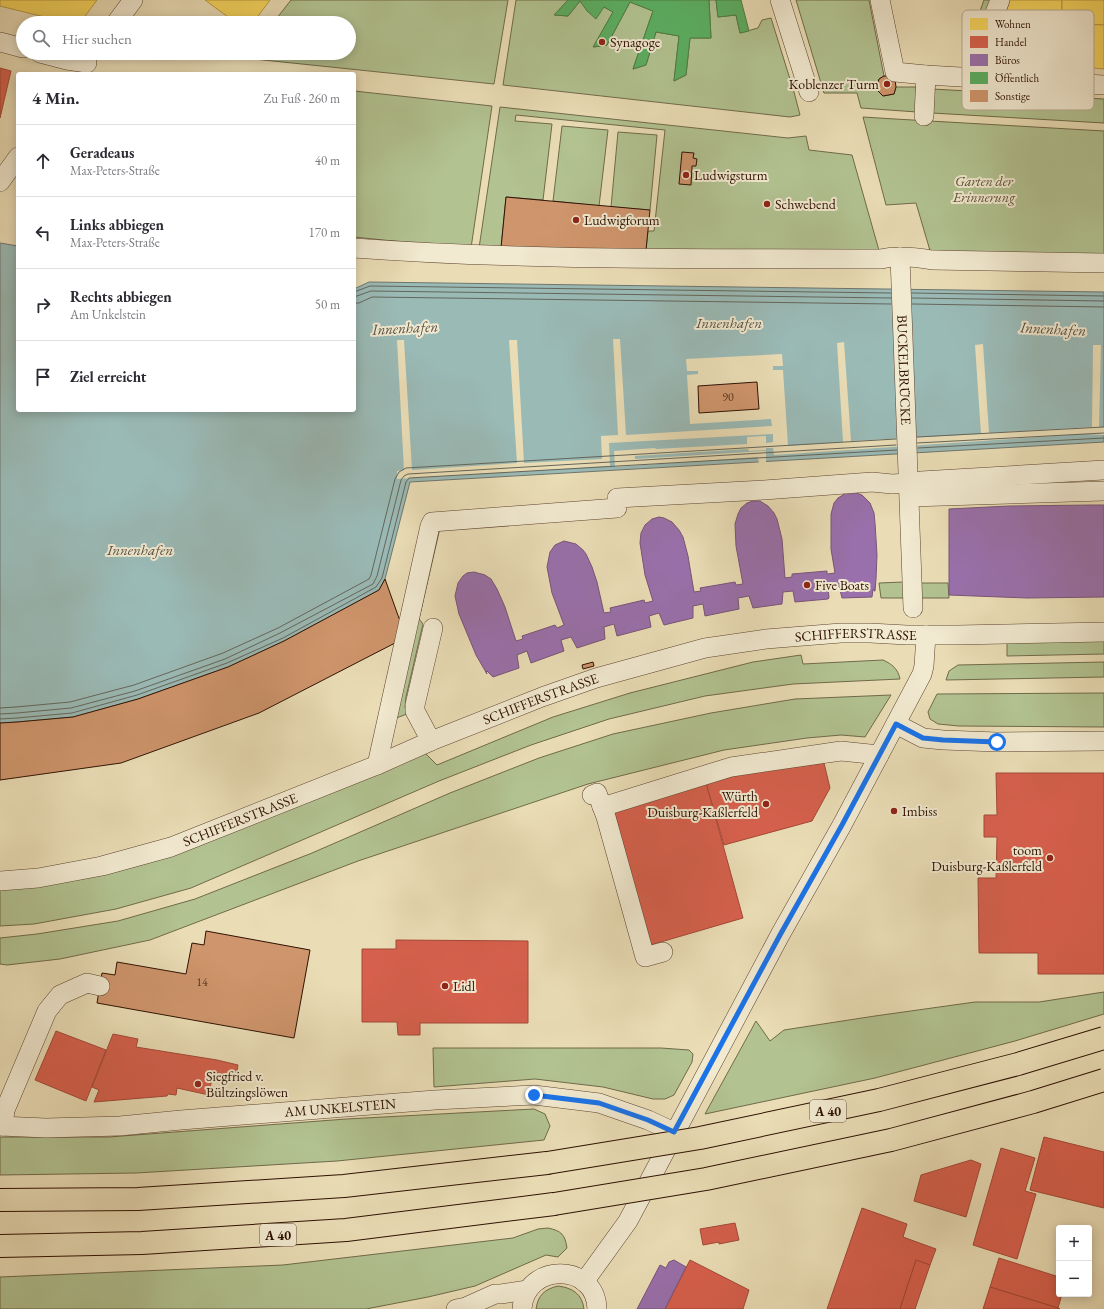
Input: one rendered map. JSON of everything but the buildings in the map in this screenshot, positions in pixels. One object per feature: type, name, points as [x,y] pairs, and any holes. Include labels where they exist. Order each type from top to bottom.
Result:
[{"type":"highway","name":"A 40","points":[[0,1200],[138,1199],[328,1187],[547,1162],[700,1138],[879,1100],[1018,1064],[1104,1038]]},
{"type":"highway","name":"A 40","points":[[0,1246],[142,1243],[346,1230],[554,1204],[706,1179],[891,1140],[1033,1102],[1104,1080]]},
{"type":"street","points":[[121,16],[133,0]]},
{"type":"street","points":[[780,0],[809,92]]},
{"type":"street","points":[[880,0],[894,72],[962,76]]},
{"type":"street","points":[[996,10],[1000,0]]},
{"type":"street","points":[[0,42],[16,46]]},
{"type":"street","points":[[67,60],[87,63]]},
{"type":"street","points":[[924,116],[926,74]]},
{"type":"street","points":[[1094,84],[1104,85]]},
{"type":"street","points":[[5,182],[16,161]]},
{"type":"street","points":[[356,248],[436,253],[637,258],[881,259],[889,257],[901,262],[916,257],[932,260],[1104,263]]},
{"type":"street","name":"BUCKELBRÜCKE","points":[[901,262],[913,608]]},
{"type":"street","points":[[909,484],[921,481],[1104,470]]},
{"type":"street","points":[[379,758],[432,522],[617,508],[617,498],[764,490],[872,482],[892,484],[1104,491]]},
{"type":"street","points":[[431,741],[417,715],[415,705],[433,628]]},
{"type":"street","name":"SCHIFFERSTRASSE","points":[[0,881],[38,878],[102,866],[171,847],[379,758],[431,741],[542,697],[596,678],[704,648],[766,639],[840,633],[926,635],[1104,632]]},
{"type":"street","points":[[584,1282],[628,1221],[776,941],[842,825],[896,724],[922,674],[926,635]]},
{"type":"street","points":[[896,724],[923,738],[943,740],[997,742],[1104,742]]},
{"type":"street","points":[[663,952],[645,957],[606,817],[597,801],[731,767],[841,751],[879,755]]},
{"type":"street","points":[[1,1126],[5,1110],[47,1011],[60,995],[87,983],[100,986]]},
{"type":"street","name":"AM UNKELSTEIN","points":[[1,1126],[46,1128],[120,1126],[188,1119],[434,1100],[534,1095],[599,1103],[648,1120],[674,1132]]},
{"type":"street","points":[[522,1309],[524,1298],[528,1290],[537,1280],[548,1275],[561,1273],[573,1276],[584,1282],[591,1289],[595,1297],[597,1309]]},
{"type":"street","points":[[468,1308],[495,1294],[528,1290]]},
{"type":"green space","points":[[291,0],[508,0],[494,84],[263,60],[356,60],[356,16],[278,16]]},
{"type":"green space","points":[[516,0],[568,0],[555,15],[568,16],[580,1],[604,7],[613,12],[594,47],[607,45],[630,2],[653,11],[633,69],[646,65],[656,32],[679,36],[674,81],[686,75],[690,38],[711,38],[709,0],[716,0],[718,17],[736,15],[740,33],[758,28],[762,20],[771,18],[800,115],[790,117],[503,85]]},
{"type":"green space","points":[[796,0],[869,0],[884,76],[879,79],[876,89],[883,96],[894,94],[896,87],[916,87],[917,112],[861,108],[857,93],[824,93]]},
{"type":"green space","points":[[984,0],[992,0],[988,10],[980,10]]},
{"type":"green space","points":[[932,89],[962,91],[962,110],[1094,110],[1094,98],[1104,99],[1104,123],[932,113]]},
{"type":"green space","points":[[356,91],[492,106],[471,248],[356,237]]},
{"type":"green space","points":[[500,107],[788,138],[806,136],[809,150],[852,155],[880,254],[646,250],[648,231],[654,231],[665,130],[516,115],[515,121],[552,124],[543,200],[506,197],[501,248],[479,248]]},
{"type":"green space","name":"Garten der Erinnerung","points":[[863,117],[1104,131],[1104,257],[931,254],[916,203],[886,205]]},
{"type":"green space","points":[[562,126],[608,130],[599,206],[553,201]]},
{"type":"green space","points":[[618,132],[657,135],[650,210],[611,207]]},
{"type":"green space","points":[[434,525],[440,528],[419,619],[423,624],[406,697],[405,707],[407,714],[391,720]]},
{"type":"green space","points":[[903,582],[904,598],[881,598],[879,583]]},
{"type":"green space","points":[[921,583],[948,583],[949,598],[921,598]]},
{"type":"green space","points":[[1104,641],[1104,654],[1007,656],[1007,643]]},
{"type":"green space","points":[[801,655],[803,664],[883,660],[894,667],[898,672],[900,679],[793,684],[705,696],[609,719],[531,745],[439,781],[191,888],[116,909],[34,924],[0,926],[0,890],[36,886],[425,753],[437,765],[553,717],[630,693],[753,662]]},
{"type":"green space","points":[[1104,662],[1104,677],[946,680],[949,671],[958,665]]},
{"type":"green space","points":[[1104,693],[1104,727],[959,726],[938,724],[930,719],[928,712],[937,694]]},
{"type":"green space","points":[[891,695],[865,737],[841,735],[807,738],[724,750],[588,784],[358,861],[150,940],[60,959],[7,965],[0,964],[0,938],[37,934],[118,921],[195,899],[312,853],[450,793],[539,758],[613,734],[711,713],[795,699]]},
{"type":"green space","points":[[1104,992],[1104,1014],[1015,1041],[875,1078],[705,1114],[756,1021],[770,1041],[784,1030],[875,1016],[975,1002],[1039,1002]]},
{"type":"green space","points":[[433,1048],[661,1048],[689,1050],[693,1054],[692,1062],[674,1095],[665,1099],[653,1099],[603,1087],[535,1079],[434,1087]]},
{"type":"green space","points":[[534,1109],[545,1114],[550,1126],[544,1140],[337,1161],[136,1173],[0,1175],[0,1137],[109,1137],[346,1119]]},
{"type":"green space","points":[[548,1228],[560,1232],[564,1237],[567,1248],[558,1257],[546,1255],[475,1286],[366,1309],[0,1309],[0,1277],[283,1265],[513,1238],[538,1229]]},
{"type":"green space","points":[[558,1286],[568,1288],[576,1293],[581,1299],[584,1309],[536,1309],[540,1296],[549,1289]]},
{"type":"water","name":"Innenhafen","points":[[0,243],[16,246],[16,412],[356,412],[356,288],[369,282],[1104,292],[1104,442],[410,482],[385,579],[379,590],[284,641],[228,667],[138,699],[73,717],[0,723]]},
{"type":"pier","points":[[613,339],[620,339],[626,435],[772,426],[771,419],[690,424],[687,375],[698,374],[698,371],[687,371],[686,359],[782,354],[783,366],[773,366],[773,370],[783,370],[788,446],[843,442],[837,343],[844,342],[851,441],[981,434],[975,345],[983,344],[989,433],[1092,427],[1093,345],[1101,345],[1099,427],[1104,427],[1104,435],[1084,434],[774,455],[773,448],[766,448],[766,450],[749,451],[748,449],[635,456],[635,459],[766,451],[766,464],[759,464],[758,457],[615,467],[614,451],[747,444],[747,437],[766,436],[766,443],[773,442],[773,434],[609,443],[610,466],[397,479],[397,471],[404,470],[397,340],[404,340],[412,470],[517,463],[509,340],[517,340],[524,463],[602,459],[601,436],[618,435]]},
{"type":"place","name":"Synagoge","points":[[602,42]]},
{"type":"place","name":"Koblenzer Turm","points":[[887,84]]},
{"type":"place","name":"Ludwigsturm","points":[[686,175]]},
{"type":"place","name":"Schwebend","points":[[767,204]]},
{"type":"place","name":"Ludwigforum","points":[[576,220]]},
{"type":"place","name":"Five Boats","points":[[807,585]]},
{"type":"place","name":"Würth Duisburg-Kaßlerfeld","points":[[766,804]]},
{"type":"place","name":"Imbiss","points":[[894,811]]},
{"type":"place","name":"toom Duisburg-Kaßlerfeld","points":[[1050,858]]},
{"type":"place","name":"Lidl","points":[[445,986]]},
{"type":"place","name":"Siegfried v. Bültzingslöwen","points":[[198,1084]]},
{"type":"route","points":[[534,1095],[599,1103],[648,1120],[674,1132],[896,724],[923,738],[997,742]]}]
